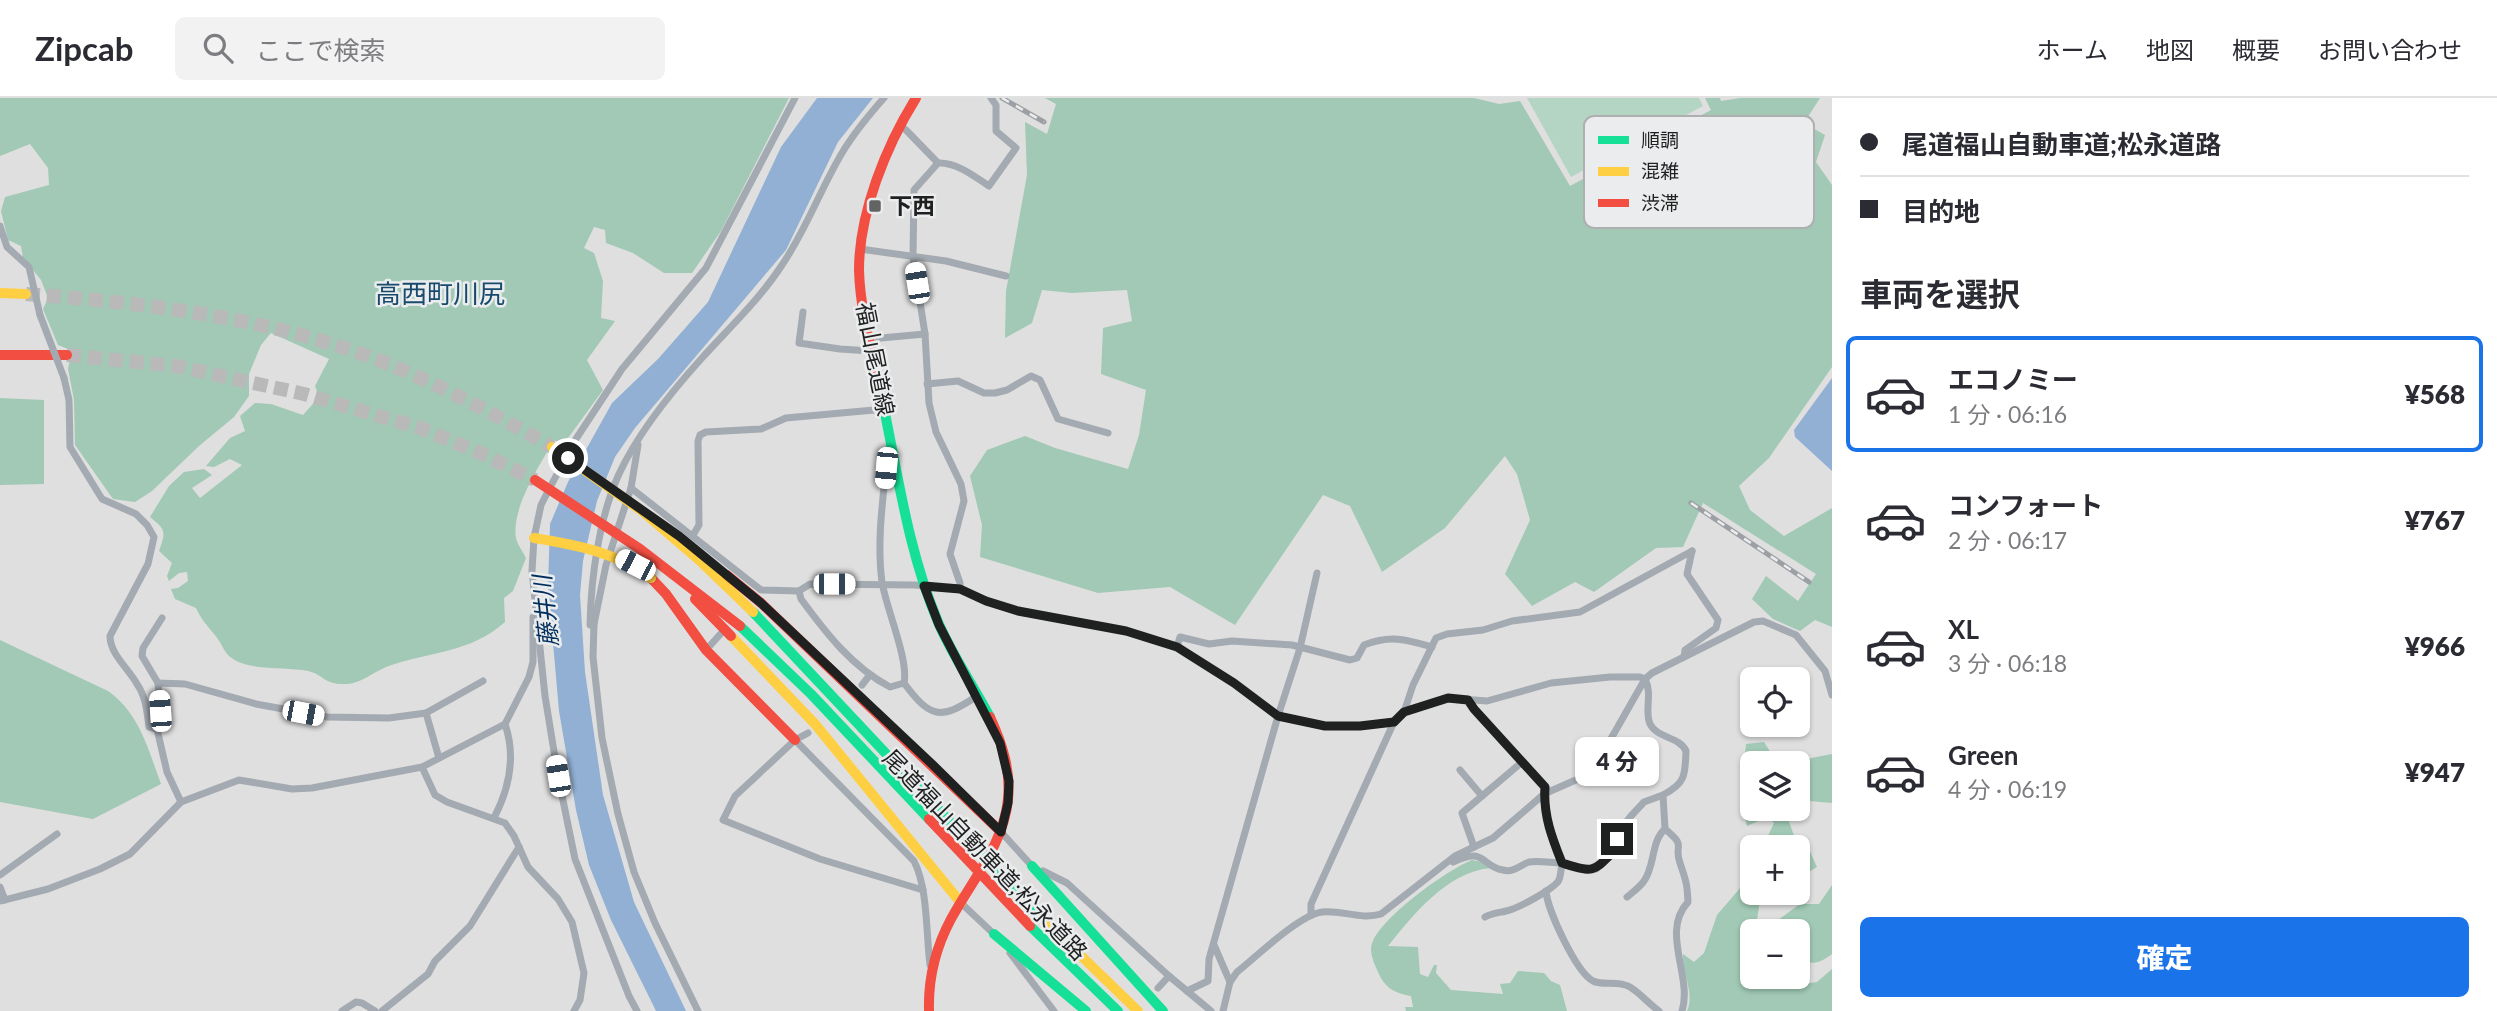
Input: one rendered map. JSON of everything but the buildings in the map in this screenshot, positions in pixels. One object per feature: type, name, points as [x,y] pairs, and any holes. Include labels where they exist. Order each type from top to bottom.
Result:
[{"type":"main road","name":"福山尾道線","points":[[916,98],[898,125],[880,168],[860,249],[860,285],[924,586],[939,625],[1000,743],[1009,781],[1008,803],[996,846],[961,903],[942,941],[931,976],[929,1011]]},
{"type":"main road","points":[[0,293],[26,294]]},
{"type":"main road","points":[[0,355],[66,355]]},
{"type":"main road","name":"尾道福山自動車道;松永道路","points":[[552,447],[642,511],[699,560],[819,680],[1041,917],[1138,1011]]},
{"type":"main road","name":"尾道福山自動車道;松永道路","points":[[535,480],[667,567],[740,626],[811,694],[1030,926],[1118,1011]]},
{"type":"main road","points":[[572,503],[655,564],[732,636],[815,724],[961,903]]},
{"type":"main road","points":[[642,511],[679,536],[761,603],[1001,832]]},
{"type":"main road","points":[[534,538],[601,550],[635,565],[666,594],[706,650],[794,740]]},
{"type":"main road","points":[[1032,866],[1163,1011]]},
{"type":"main road","points":[[994,934],[1086,1011]]},
{"type":"street","points":[[0,887],[2,900],[48,888],[100,869],[130,854],[181,802],[239,780],[292,789],[312,788],[422,768],[505,724],[529,677],[533,662],[532,571],[534,538],[541,505],[572,445],[622,369],[706,268],[795,98]]},
{"type":"street","points":[[594,624],[590,625],[591,595],[606,509],[631,451],[698,363],[780,268],[804,230],[842,153],[861,124],[884,98]]},
{"type":"street","points":[[898,125],[938,163],[946,163],[967,172],[989,187],[1016,148],[996,131],[996,105],[991,98]]},
{"type":"street","points":[[938,163],[914,190],[913,257],[925,334],[927,384],[936,432],[961,484],[964,501],[950,554],[960,589]]},
{"type":"street","points":[[0,226],[7,247],[29,267],[40,315],[64,378],[69,400],[70,447],[102,499],[136,514],[154,537],[148,564],[110,636],[110,646],[139,685],[147,706],[149,727],[157,729]]},
{"type":"street","points":[[0,253],[7,247]]},
{"type":"street","points":[[860,249],[946,261],[1006,276]]},
{"type":"street","points":[[803,312],[799,343],[872,351]]},
{"type":"street","points":[[870,339],[925,334]]},
{"type":"street","points":[[927,384],[958,381],[984,393],[995,393],[1007,390],[1031,376],[1040,380],[1058,419],[1108,433]]},
{"type":"street","points":[[693,535],[699,525],[698,441],[701,435],[706,432],[761,429],[786,418],[885,410]]},
{"type":"street","points":[[639,442],[631,488],[606,565],[594,624],[593,657],[602,738],[634,872],[655,923],[698,1011]]},
{"type":"street","points":[[897,465],[886,468],[880,538],[882,584],[904,666],[904,683],[918,703],[938,714],[948,713],[977,696]]},
{"type":"street","points":[[631,488],[761,590],[799,591],[810,584],[882,584],[960,589],[1018,611],[1126,631],[1177,647],[1234,683],[1278,716],[1325,726],[1394,722]]},
{"type":"street","points":[[1311,915],[1311,904],[1394,722],[1404,712],[1413,685],[1436,638],[1483,630],[1512,621],[1580,612],[1692,551],[1687,574],[1718,620],[1716,628],[1685,650],[1684,657]]},
{"type":"street","points":[[532,571],[545,696],[558,776],[576,859],[637,1011]]},
{"type":"street","points":[[1187,991],[1208,981],[1209,959],[1300,648],[1317,573]]},
{"type":"street","points":[[706,650],[761,590]]},
{"type":"street","points":[[799,591],[801,599],[833,641],[869,676],[890,687],[904,683]]},
{"type":"street","points":[[162,618],[143,648],[142,656],[158,683],[160,711],[157,729],[167,772],[181,802]]},
{"type":"street","points":[[1223,1011],[1230,982],[1237,972],[1303,918],[1333,911],[1368,918],[1381,914],[1448,862],[1493,838],[1544,794],[1587,775],[1596,765],[1646,679],[1684,657],[1754,622],[1763,621],[1796,635],[1825,671],[1832,695]]},
{"type":"street","points":[[1177,647],[1180,637],[1209,644],[1232,641],[1266,642],[1350,660],[1357,658],[1364,645],[1383,637],[1410,640],[1432,647]]},
{"type":"street","points":[[862,685],[869,676]]},
{"type":"street","points":[[1404,712],[1448,698],[1487,701],[1551,683],[1586,678],[1640,677],[1646,679],[1650,688],[1649,721],[1652,728],[1681,744],[1686,751],[1685,773],[1677,788],[1644,802],[1620,831],[1616,849],[1596,869],[1587,870],[1562,863],[1530,862],[1512,871],[1501,870],[1482,857],[1470,856],[1448,862]]},
{"type":"street","points":[[158,683],[185,684],[256,704],[327,717],[389,718],[426,713],[483,681]]},
{"type":"street","points":[[1468,700],[1545,787],[1549,829],[1562,863],[1559,879],[1546,891],[1527,904],[1485,917]]},
{"type":"street","points":[[426,713],[439,758]]},
{"type":"street","points":[[494,818],[506,789],[511,763],[510,738],[505,724]]},
{"type":"street","points":[[807,733],[794,740],[734,796],[723,820],[820,859],[923,890]]},
{"type":"street","points":[[794,740],[908,853],[920,873],[931,976]]},
{"type":"street","points":[[1474,847],[1462,813],[1521,762]]},
{"type":"street","points":[[422,768],[435,794],[447,802],[505,824],[528,867],[558,899],[572,922],[584,973],[574,1011]]},
{"type":"street","points":[[1460,770],[1482,796]]},
{"type":"street","points":[[1627,897],[1643,883],[1659,836],[1665,829],[1663,795]]},
{"type":"street","points":[[1665,829],[1681,845],[1679,861],[1687,876],[1688,902],[1679,912],[1676,923],[1679,966],[1686,997],[1682,1011]]},
{"type":"street","points":[[1001,832],[1032,866],[1067,883],[1211,1011]]},
{"type":"street","points":[[0,875],[57,834]]},
{"type":"street","points":[[382,1011],[428,974],[435,961],[470,926],[519,847]]},
{"type":"street","points":[[1546,891],[1549,907],[1578,966],[1586,975],[1594,982],[1629,986],[1659,1011]]},
{"type":"street","points":[[961,903],[994,934],[1054,1011]]},
{"type":"street","points":[[1214,945],[1230,982]]},
{"type":"street","points":[[1158,988],[1169,976]]},
{"type":"street","points":[[342,1011],[356,1002],[375,1011]]},
{"type":"green space","points":[[0,98],[789,98],[721,231],[692,273],[664,273],[633,253],[606,243],[605,230],[594,227],[584,248],[594,253],[603,281],[601,318],[615,321],[587,360],[603,390],[563,445],[554,440],[522,500],[516,538],[526,558],[513,591],[504,598],[505,622],[463,646],[386,667],[347,684],[333,683],[308,671],[246,664],[229,656],[196,608],[175,599],[171,589],[188,581],[187,572],[179,573],[169,581],[167,576],[172,563],[159,551],[163,531],[150,517],[169,486],[184,472],[204,469],[212,475],[192,488],[200,498],[242,465],[230,459],[214,467],[206,466],[230,438],[245,431],[240,416],[255,403],[271,404],[303,415],[319,397],[315,386],[329,359],[271,333],[261,345],[249,374],[249,396],[234,417],[152,491],[135,502],[113,499],[75,445],[74,400],[68,369],[68,349],[58,345],[43,309],[48,298],[41,280],[23,258],[21,246],[8,240],[1,211],[5,197],[49,185],[48,168],[30,144],[0,156]]},
{"type":"green space","points":[[1045,98],[1474,98],[1499,104],[1520,101],[1570,186],[1584,178],[1584,228],[1814,228],[1814,129],[1825,135],[1816,162],[1832,185],[1832,367],[1769,458],[1739,486],[1750,510],[1784,536],[1832,508],[1832,627],[1815,620],[1800,631],[1773,619],[1752,599],[1766,576],[1798,601],[1816,574],[1703,503],[1683,547],[1656,548],[1594,592],[1575,582],[1532,606],[1505,574],[1530,520],[1517,474],[1505,456],[1445,528],[1382,572],[1350,506],[1323,495],[1235,625],[1170,587],[1098,593],[980,557],[982,525],[970,476],[987,450],[1025,436],[1055,448],[1128,469],[1139,435],[1146,390],[1101,374],[1103,328],[1132,321],[1127,290],[1072,293],[1042,290],[1032,323],[1005,338],[1006,291],[1027,175],[1025,122],[1047,134],[1056,104]]},
{"type":"green space","points":[[1527,98],[1699,98],[1703,106],[1684,116],[1584,116],[1584,170],[1571,177]]},
{"type":"green space","points":[[1705,98],[1720,98],[1721,101],[1740,98],[1820,98],[1808,116],[1700,116],[1711,110]]},
{"type":"green space","points":[[0,398],[44,400],[44,484],[0,485]]},
{"type":"green space","points":[[0,640],[108,691],[119,700],[142,733],[161,784],[93,819],[0,802]]},
{"type":"green space","points":[[1764,742],[1770,751],[1745,751],[1746,744]]},
{"type":"green space","points":[[1832,754],[1832,803],[1810,801],[1810,758]]},
{"type":"green space","points":[[1746,821],[1759,821],[1747,826]]},
{"type":"green space","points":[[1772,821],[1789,821],[1794,835],[1768,835],[1774,823]]},
{"type":"green space","points":[[1810,851],[1817,867],[1810,871]]},
{"type":"green space","points":[[1472,860],[1482,862],[1490,868],[1474,871],[1445,886],[1420,909],[1388,946],[1418,947],[1420,974],[1428,977],[1434,965],[1437,965],[1436,973],[1451,990],[1503,994],[1500,984],[1510,983],[1518,971],[1544,973],[1551,981],[1560,985],[1567,1011],[1406,1011],[1405,1007],[1413,1007],[1411,996],[1391,989],[1381,978],[1371,949],[1379,931],[1416,895]]},
{"type":"green space","points":[[1832,885],[1832,954],[1819,962],[1811,963],[1810,919],[1779,919],[1799,905],[1819,904]]},
{"type":"green space","points":[[1740,888],[1740,905],[1759,905],[1757,919],[1740,919],[1740,989],[1810,989],[1810,983],[1817,982],[1832,969],[1832,1011],[1687,1011],[1690,998],[1683,954],[1694,962],[1704,953],[1717,915]]},
{"type":"water","points":[[817,98],[873,98],[838,142],[786,250],[635,428],[615,457],[597,501],[583,561],[580,595],[585,672],[603,795],[634,902],[686,1011],[656,1011],[611,920],[589,865],[576,810],[559,711],[548,586],[550,524],[568,482],[612,403],[658,359],[708,302],[781,147]]},
{"type":"water","points":[[1832,378],[1832,471],[1795,437],[1794,430]]},
{"type":"tunnel","points":[[26,294],[206,314],[295,333],[381,361],[425,380],[552,447]]},
{"type":"tunnel","points":[[67,355],[176,366],[304,394],[420,428],[535,480]]},
{"type":"railway","points":[[1002,98],[1044,122]]},
{"type":"railway","points":[[1691,503],[1809,582]]},
{"type":"traffic: fast","points":[[877,376],[917,562],[938,622],[990,717]]},
{"type":"traffic: fast","points":[[753,612],[939,810]]},
{"type":"traffic: fast","points":[[740,626],[811,694],[929,819]]},
{"type":"traffic: fast","points":[[939,810],[1041,917]]},
{"type":"traffic: fast","points":[[1032,866],[1163,1011]]},
{"type":"traffic: fast","points":[[1030,926],[1118,1011]]},
{"type":"traffic: fast","points":[[994,934],[1086,1011]]},
{"type":"traffic: slow","points":[[0,293],[26,294]]},
{"type":"traffic: slow","points":[[552,447],[642,511],[699,560],[753,612]]},
{"type":"traffic: slow","points":[[534,538],[609,556],[651,578]]},
{"type":"traffic: slow","points":[[731,636],[815,724],[961,903]]},
{"type":"traffic: slow","points":[[1041,917],[1138,1011]]},
{"type":"traffic: jam","points":[[877,376],[861,297],[860,248],[876,181],[894,137],[916,98]]},
{"type":"traffic: jam","points":[[0,355],[67,355]]},
{"type":"traffic: jam","points":[[535,480],[640,549],[740,626]]},
{"type":"traffic: jam","points":[[727,575],[761,603]]},
{"type":"traffic: jam","points":[[651,578],[666,594],[706,650],[795,740]]},
{"type":"traffic: jam","points":[[695,599],[731,636]]},
{"type":"traffic: jam","points":[[761,603],[1001,832]]},
{"type":"traffic: jam","points":[[929,1011],[934,963],[941,941],[994,846],[1005,815],[1009,788],[1007,767],[990,717]]},
{"type":"traffic: jam","points":[[929,819],[1030,926]]},
{"type":"place","name":"下西","points":[[875,206]]},
{"type":"district","name":"高西町川尻","points":[[440,294]]},
{"type":"route","points":[[568,458],[679,536],[761,603],[1001,832],[1008,803],[1006,761],[969,680],[939,625],[924,586],[960,589],[1018,611],[1126,631],[1177,647],[1234,683],[1278,716],[1325,726],[1394,722],[1404,712],[1448,698],[1468,700],[1545,787],[1544,804],[1549,829],[1562,863],[1587,870],[1596,869],[1616,849],[1617,839]]},
{"type":"water label","name":"藤井川","points":[[546,611]]}]
